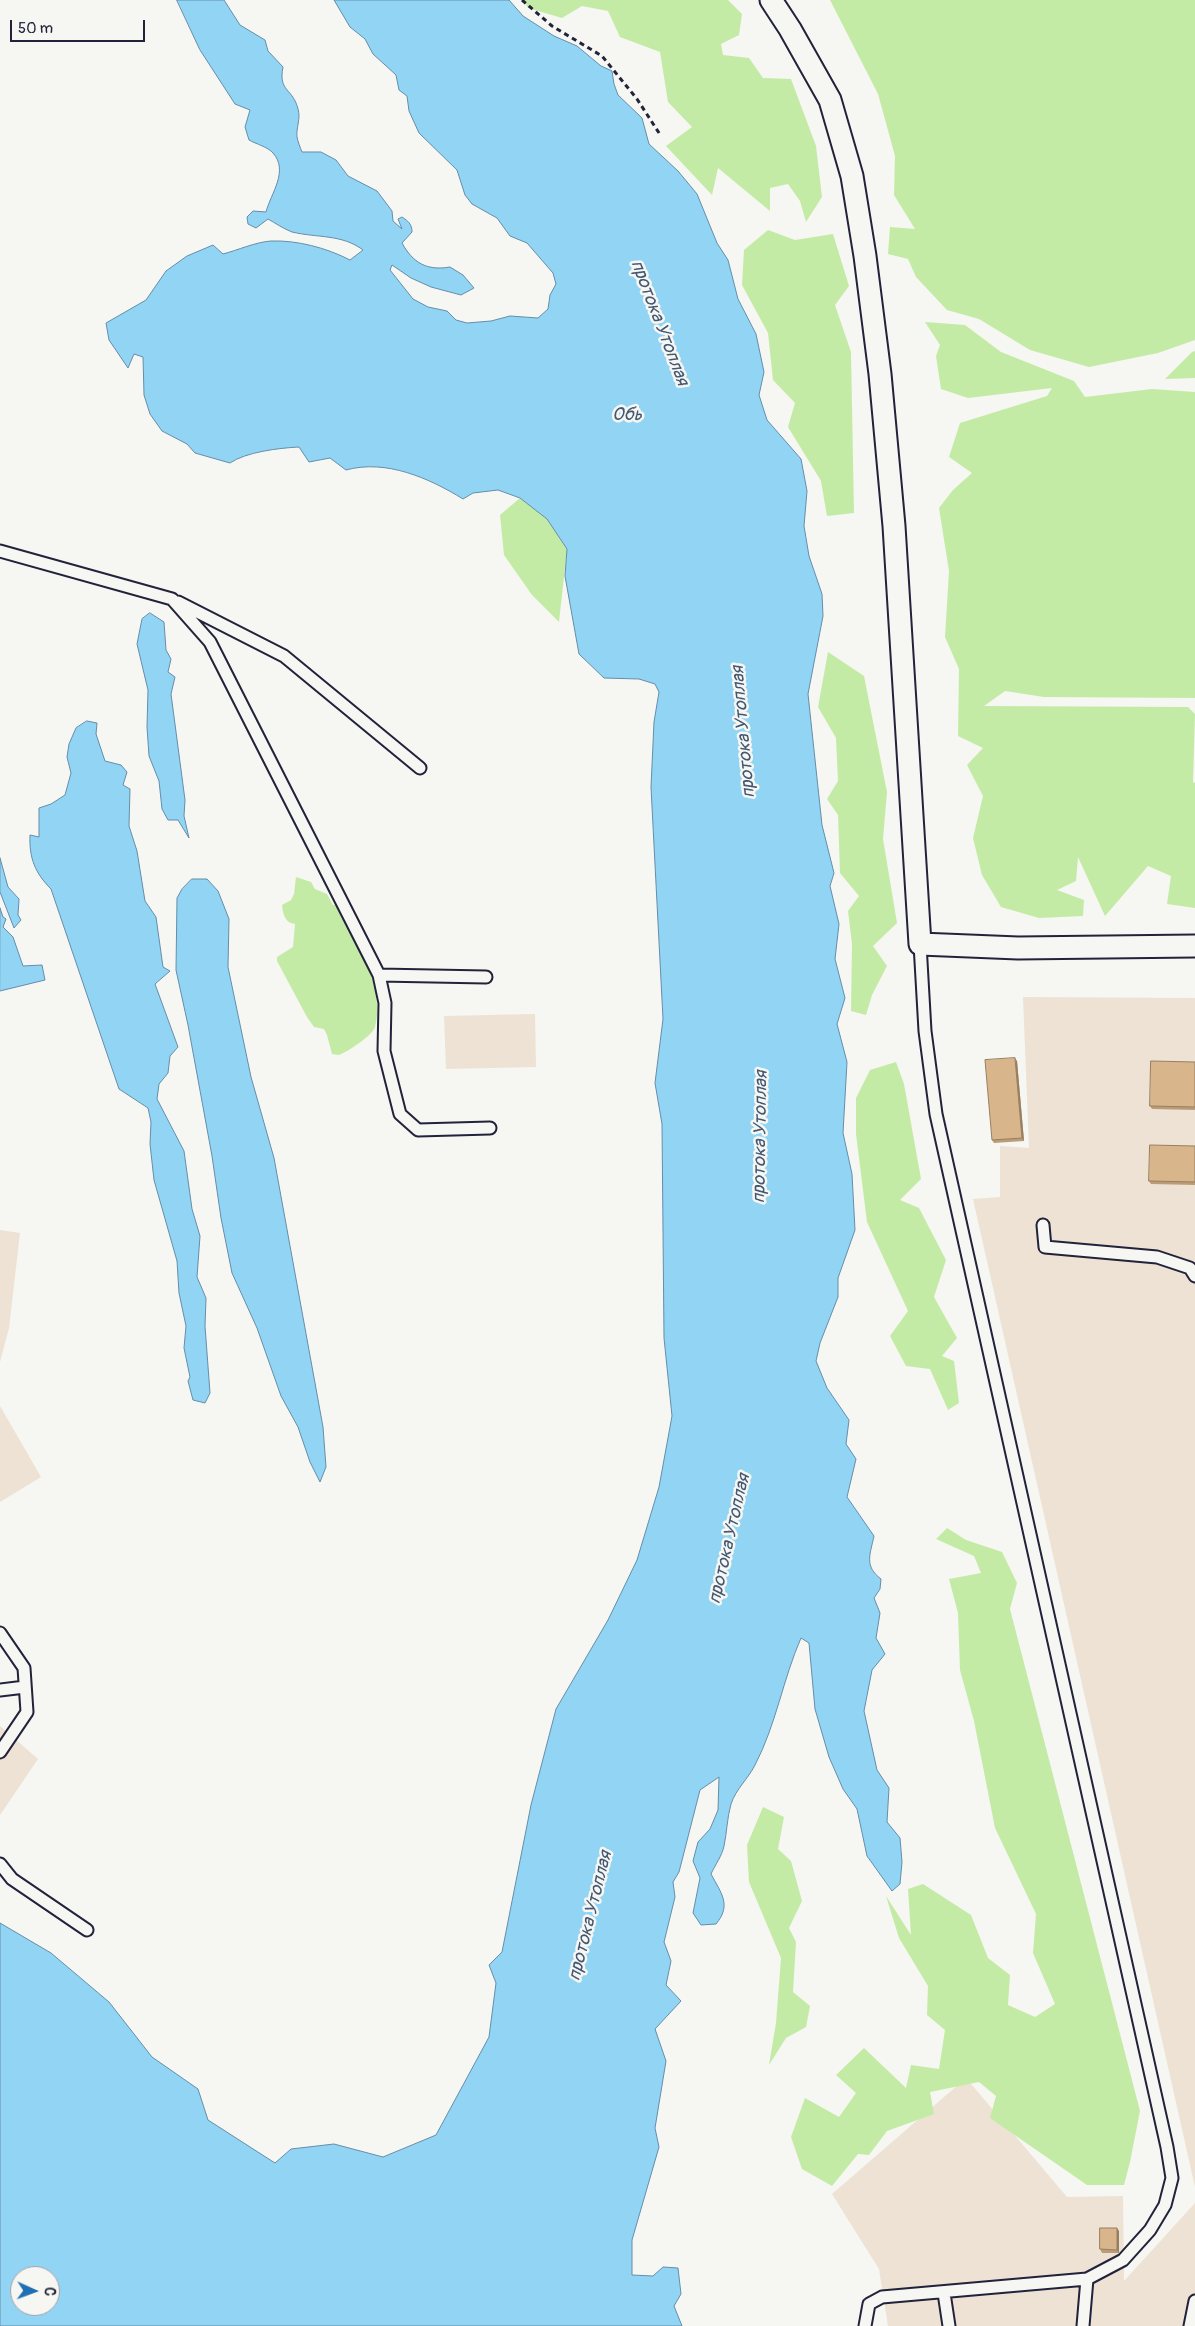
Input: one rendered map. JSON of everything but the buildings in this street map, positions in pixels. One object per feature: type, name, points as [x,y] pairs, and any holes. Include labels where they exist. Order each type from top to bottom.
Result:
[{"type":"street","points":[[771,0],[790,29],[830,100],[852,176],[864,247],[880,374],[894,526],[920,944],[1018,948],[1195,946]]},
{"type":"lane","points":[[0,551],[172,599],[284,656],[420,768]]},
{"type":"lane","points":[[172,599],[210,642],[380,975],[385,1003],[384,1051],[400,1114],[418,1130],[490,1128]]},
{"type":"lane","points":[[865,2326],[869,2304],[882,2297],[1087,2279],[1123,2260],[1150,2230],[1165,2205],[1172,2178],[1167,2147],[936,1114],[925,1031],[920,944]]},
{"type":"lane","points":[[380,975],[486,977]]},
{"type":"lane","points":[[1043,1225],[1045,1247],[1157,1257],[1190,1268],[1195,1276]]},
{"type":"lane","points":[[0,1633],[24,1668],[26,1712],[0,1752]]},
{"type":"lane","points":[[0,1690],[25,1687]]},
{"type":"lane","points":[[0,1864],[12,1879],[87,1930]]},
{"type":"lane","points":[[1084,2326],[1087,2279]]},
{"type":"lane","points":[[944,2293],[949,2326]]},
{"type":"lane","points":[[1191,2325],[1195,2302]]},
{"type":"path","points":[[522,0],[552,26],[602,56],[637,99],[661,136]]},
{"type":"shaded area","points":[[1023,997],[1195,998],[1195,2187],[973,1199],[1000,1197],[1000,1146],[1029,1148]]},
{"type":"shaded area","points":[[535,1014],[536,1067],[446,1069],[444,1016]]},
{"type":"shaded area","points":[[0,1230],[20,1233],[9,1328],[0,1362]]},
{"type":"shaded area","points":[[0,1406],[41,1477],[0,1502]]},
{"type":"shaded area","points":[[0,1726],[38,1759],[0,1815]]},
{"type":"shaded area","points":[[966,2078],[1067,2197],[1123,2196],[1124,2281],[1195,2203],[1195,2326],[888,2326],[879,2269],[832,2194]]},
{"type":"green space","points":[[523,0],[728,0],[742,14],[739,35],[721,44],[723,55],[749,58],[763,78],[791,79],[816,146],[822,197],[806,222],[800,201],[788,184],[770,188],[770,211],[718,168],[712,195],[666,146],[692,127],[668,102],[660,52],[620,37],[608,11],[582,6],[562,18],[528,8]]},
{"type":"green space","points":[[830,0],[1195,0],[1195,340],[1158,353],[1089,367],[1030,350],[979,319],[947,310],[916,277],[908,259],[888,254],[890,227],[915,229],[894,195],[895,156],[878,94]]},
{"type":"green space","points":[[768,230],[795,240],[833,234],[849,286],[835,305],[851,352],[854,513],[827,516],[821,481],[788,427],[795,403],[773,380],[768,333],[742,285],[744,250]]},
{"type":"green space","points":[[925,322],[965,325],[1001,352],[1074,381],[1085,397],[1152,389],[1195,392],[1195,698],[1044,697],[1005,691],[984,706],[1188,707],[1195,714],[1193,782],[1195,783],[1195,908],[1167,904],[1171,876],[1148,866],[1105,916],[1078,857],[1076,881],[1057,890],[1084,900],[1083,916],[1039,918],[1001,907],[982,875],[973,838],[983,796],[967,765],[983,748],[958,736],[959,669],[945,637],[949,571],[939,508],[953,490],[972,473],[949,457],[960,423],[1047,396],[1052,388],[968,398],[941,389],[936,356],[940,345]]},
{"type":"green space","points":[[1195,351],[1195,378],[1165,379],[1192,352]]},
{"type":"green space","points":[[520,498],[547,519],[567,549],[559,622],[532,595],[504,555],[500,515]]},
{"type":"green space","points":[[828,652],[864,676],[887,792],[883,839],[897,923],[873,946],[887,966],[872,995],[866,1015],[851,1011],[852,944],[848,911],[859,896],[840,873],[838,815],[827,799],[838,781],[836,738],[818,707]]},
{"type":"green space","points":[[296,877],[311,882],[315,889],[327,894],[333,905],[336,905],[360,947],[373,980],[377,1013],[375,1027],[364,1039],[339,1055],[332,1054],[324,1029],[314,1027],[307,1017],[277,961],[277,957],[293,947],[295,924],[287,920],[282,905],[291,900],[294,894]]},
{"type":"green space","points":[[896,1062],[904,1084],[921,1179],[900,1200],[919,1208],[946,1260],[934,1297],[957,1338],[942,1356],[954,1361],[959,1403],[948,1410],[930,1369],[906,1366],[890,1336],[908,1311],[867,1222],[856,1134],[856,1098],[870,1070]]},
{"type":"green space","points":[[947,1528],[966,1540],[1002,1552],[1017,1583],[1010,1609],[1140,2111],[1124,2185],[1087,2185],[990,2118],[996,2096],[979,2082],[930,2092],[934,2114],[887,2131],[869,2155],[858,2154],[832,2186],[802,2169],[791,2137],[805,2098],[839,2117],[856,2093],[836,2075],[864,2048],[906,2088],[911,2065],[939,2069],[945,2030],[927,2015],[928,1986],[899,1938],[886,1896],[911,1935],[908,1889],[923,1884],[971,1915],[988,1958],[1010,1975],[1008,2005],[1035,2017],[1055,2004],[1033,1953],[1036,1914],[995,1828],[974,1721],[960,1670],[958,1613],[949,1579],[981,1573],[974,1556],[936,1539]]},
{"type":"green space","points":[[763,1807],[784,1817],[778,1849],[791,1861],[802,1901],[789,1928],[796,1942],[793,1992],[810,2006],[806,2027],[786,2038],[769,2065],[776,2023],[781,1958],[749,1882],[747,1845]]},
{"type":"water","name":"Обь","points":[[177,0],[224,0],[240,25],[265,40],[268,51],[283,67],[284,86],[296,102],[299,112],[297,137],[302,152],[321,152],[336,160],[348,176],[377,191],[392,211],[393,221],[402,229],[398,219],[402,217],[408,221],[412,232],[402,243],[411,256],[422,264],[434,268],[450,267],[463,275],[474,288],[461,295],[431,287],[411,278],[392,265],[390,270],[413,299],[428,307],[447,311],[456,320],[467,323],[491,321],[510,316],[538,318],[548,309],[550,295],[556,284],[553,273],[527,243],[510,236],[497,218],[472,204],[465,195],[457,170],[419,133],[409,111],[407,96],[399,90],[396,75],[373,54],[365,39],[350,27],[334,0],[509,0],[523,16],[554,36],[577,46],[601,66],[612,71],[618,95],[642,118],[649,144],[678,171],[697,194],[717,243],[728,260],[738,299],[756,334],[764,372],[759,395],[767,420],[801,459],[807,491],[804,526],[809,556],[822,594],[823,616],[808,694],[822,825],[834,873],[830,886],[839,924],[835,959],[845,998],[837,1024],[847,1062],[843,1133],[852,1174],[855,1230],[838,1278],[838,1297],[820,1343],[816,1361],[827,1388],[849,1420],[846,1444],[856,1459],[847,1497],[874,1536],[870,1565],[881,1579],[880,1589],[874,1598],[880,1613],[876,1638],[885,1654],[872,1670],[864,1711],[877,1770],[889,1788],[887,1822],[900,1838],[902,1862],[900,1884],[892,1891],[867,1856],[857,1809],[843,1789],[829,1757],[815,1709],[809,1643],[801,1638],[769,1734],[752,1770],[731,1804],[723,1850],[711,1874],[721,1893],[724,1905],[721,1917],[716,1924],[701,1925],[693,1913],[700,1878],[693,1861],[698,1842],[710,1829],[718,1810],[719,1777],[700,1790],[679,1872],[673,1882],[675,1897],[664,1942],[671,1961],[666,1985],[681,2001],[655,2029],[666,2061],[655,2128],[659,2147],[632,2240],[632,2275],[653,2276],[663,2267],[678,2268],[681,2294],[674,2306],[682,2326],[0,2326],[0,1923],[51,1953],[109,2002],[152,2057],[198,2089],[208,2120],[275,2163],[291,2149],[334,2144],[383,2157],[436,2135],[489,2037],[496,1983],[489,1965],[502,1952],[531,1805],[556,1709],[608,1620],[637,1560],[659,1487],[672,1416],[664,1338],[662,1124],[655,1083],[663,1019],[651,787],[654,722],[659,692],[655,684],[639,679],[604,678],[579,654],[565,576],[567,549],[547,519],[520,498],[498,490],[473,493],[463,499],[436,484],[407,472],[376,467],[346,470],[330,458],[309,462],[299,447],[254,453],[230,463],[195,453],[187,444],[162,431],[150,414],[144,395],[143,357],[134,354],[128,368],[109,340],[106,323],[146,300],[166,271],[187,256],[213,245],[223,254],[253,244],[271,241],[301,243],[322,248],[350,260],[363,250],[347,241],[292,232],[268,219],[256,228],[248,224],[247,217],[253,211],[266,212],[277,182],[279,167],[271,151],[249,140],[245,127],[250,110],[235,104],[200,50]]},
{"type":"water","points":[[150,613],[164,622],[166,650],[171,659],[168,672],[175,677],[171,694],[185,800],[184,816],[189,838],[178,820],[168,820],[162,809],[159,781],[149,756],[147,727],[148,690],[137,644],[142,619]]},
{"type":"water","points":[[87,721],[97,723],[96,734],[105,761],[121,765],[127,772],[123,785],[130,789],[129,826],[137,851],[145,901],[156,917],[163,967],[170,971],[155,984],[178,1047],[170,1056],[168,1073],[159,1084],[157,1099],[184,1151],[192,1209],[200,1236],[197,1277],[206,1298],[205,1326],[210,1393],[205,1403],[193,1400],[188,1381],[190,1377],[184,1348],[186,1326],[179,1293],[177,1261],[154,1180],[150,1144],[151,1122],[148,1108],[119,1089],[51,889],[37,871],[32,858],[30,835],[39,837],[39,808],[51,804],[65,795],[71,773],[67,757],[69,744],[76,728]]},
{"type":"water","points":[[0,858],[8,887],[19,899],[18,915],[21,920],[14,928],[0,892]]},
{"type":"water","points":[[192,879],[207,879],[218,891],[229,919],[228,967],[251,1077],[274,1158],[323,1427],[326,1467],[320,1482],[310,1462],[298,1427],[281,1396],[257,1328],[232,1273],[188,1025],[176,970],[177,898],[182,889]]},
{"type":"water","points":[[0,908],[3,917],[6,919],[3,927],[13,937],[23,966],[42,965],[45,980],[0,991]]},
{"type":"water label","name":"протока Утоплая","points":[[659,323]]},
{"type":"water label","name":"протока Утоплая","points":[[744,732]]},
{"type":"water label","name":"протока Утоплая","points":[[761,1137]]},
{"type":"water label","name":"протока Утоплая","points":[[730,1539]]},
{"type":"water label","name":"протока Утоплая","points":[[591,1916]]}]
